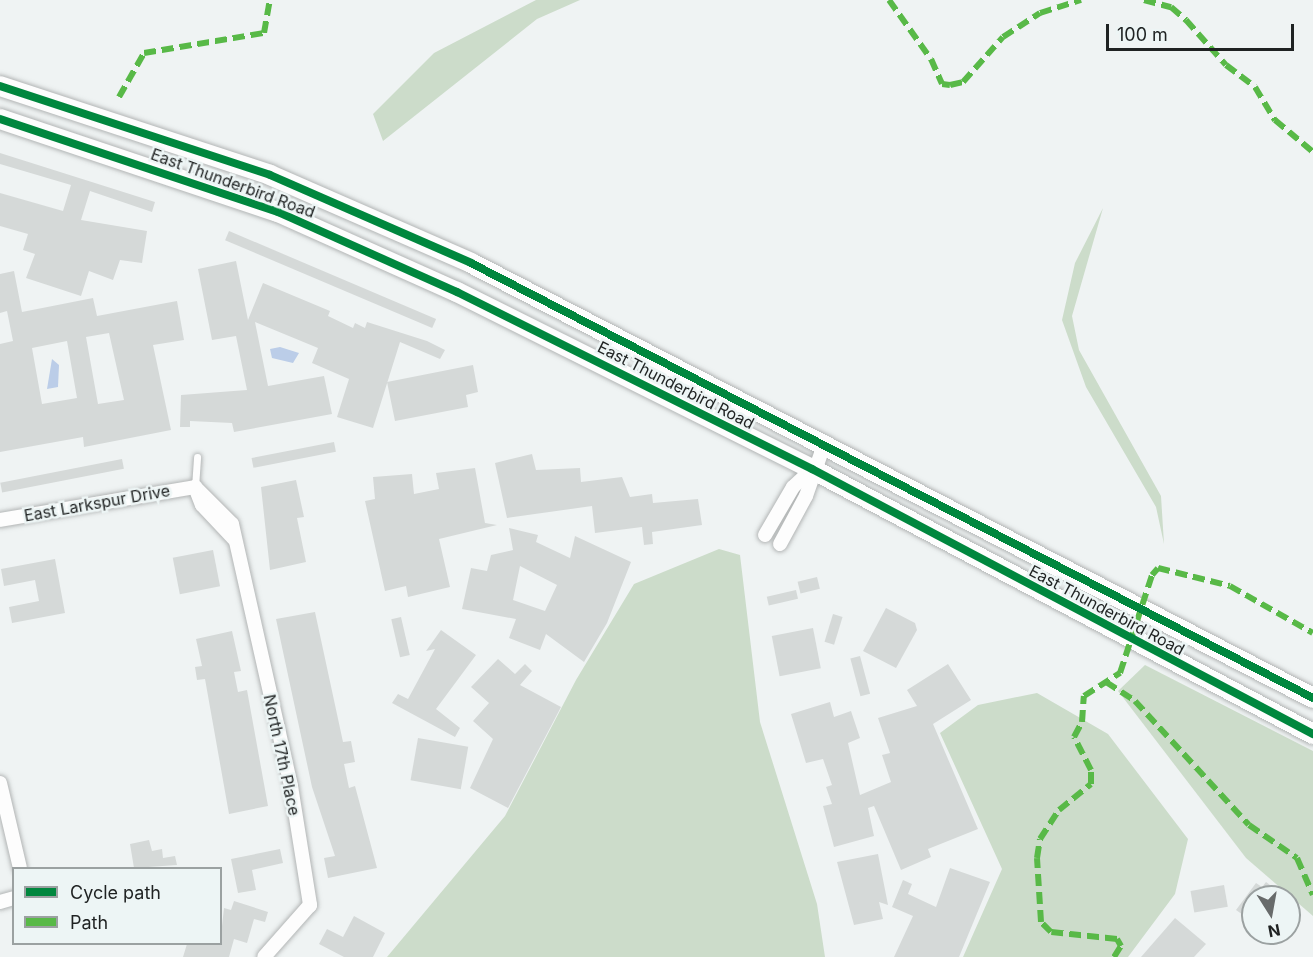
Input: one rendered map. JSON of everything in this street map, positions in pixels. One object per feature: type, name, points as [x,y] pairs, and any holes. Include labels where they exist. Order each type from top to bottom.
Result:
[{"type":"main road","name":"East Thunderbird Road","points":[[0,86],[297,186],[471,262],[825,442],[1313,698]]},
{"type":"main road","name":"East Thunderbird Road","points":[[0,119],[138,162],[362,248],[812,469],[1313,734]]},
{"type":"street","points":[[780,544],[806,496],[812,469],[825,442]]},
{"type":"street","points":[[765,535],[793,487],[812,469]]},
{"type":"street","name":"East Larkspur Drive","points":[[0,520],[195,487]]},
{"type":"street","name":"North 17th Place","points":[[195,487],[201,505],[234,539],[291,786],[310,905],[264,957]]},
{"type":"street","points":[[0,783],[20,867]]},
{"type":"lane","points":[[195,487],[197,457]]},
{"type":"green space","points":[[536,0],[580,0],[537,19],[383,141],[373,114],[434,53]]},
{"type":"green space","points":[[1103,208],[1072,316],[1079,350],[1161,496],[1164,544],[1156,507],[1086,387],[1062,320],[1075,263]]},
{"type":"green space","points":[[719,549],[740,555],[760,722],[817,904],[825,957],[387,957],[505,816],[576,680],[634,584]]},
{"type":"green space","points":[[1145,665],[1313,751],[1313,916],[1301,906],[1301,885],[1277,885],[1246,858],[1118,691]]},
{"type":"green space","points":[[1037,693],[1108,734],[1188,839],[1175,894],[1128,957],[963,957],[1002,869],[940,733],[978,705]]},
{"type":"water","points":[[280,347],[299,353],[293,363],[272,358],[270,349]]},
{"type":"water","points":[[52,359],[59,365],[58,387],[47,389]]},
{"type":"building","points":[[0,153],[155,202],[152,212],[90,191],[81,220],[147,231],[142,263],[120,260],[113,280],[89,271],[81,296],[26,278],[35,254],[23,250],[28,234],[0,226],[0,193],[63,211],[71,185],[0,164]]},
{"type":"building","points":[[229,231],[436,319],[432,328],[225,240]]},
{"type":"building","points":[[236,261],[248,320],[263,283],[330,311],[328,316],[353,328],[355,323],[365,328],[367,322],[427,341],[445,350],[440,359],[400,342],[373,428],[337,417],[349,379],[312,363],[318,348],[255,322],[268,386],[324,376],[332,414],[234,432],[232,423],[190,421],[190,427],[180,427],[181,395],[247,390],[236,336],[212,340],[198,269]]},
{"type":"building","points":[[14,271],[22,312],[93,298],[97,316],[177,301],[184,340],[153,345],[171,430],[84,447],[83,437],[0,452],[0,344],[13,341],[7,311],[0,313],[0,274]],"holes":[[[109,333],[124,400],[98,404],[86,337]],[[67,341],[77,398],[42,404],[32,348]]]},
{"type":"building","points":[[473,365],[478,392],[466,395],[468,407],[395,421],[387,382]]},
{"type":"building","points":[[334,442],[336,452],[253,468],[252,458]]},
{"type":"building","points":[[532,454],[536,470],[580,468],[581,482],[622,477],[630,497],[652,494],[653,503],[698,499],[702,525],[652,532],[653,544],[644,545],[642,527],[595,533],[592,506],[507,518],[495,463]]},
{"type":"building","points":[[122,459],[124,469],[2,492],[0,483]]},
{"type":"building","points":[[475,468],[485,523],[497,525],[439,539],[450,587],[408,597],[406,586],[385,591],[365,501],[375,499],[373,477],[412,474],[414,494],[439,489],[436,473]]},
{"type":"building","points":[[296,480],[304,517],[297,518],[306,562],[270,570],[261,487]]},
{"type":"building","points":[[509,528],[538,535],[536,542],[570,558],[575,536],[631,562],[607,623],[584,662],[546,634],[540,650],[509,638],[516,619],[462,609],[471,568],[487,571],[491,555],[513,550]],"holes":[[[520,566],[557,585],[545,611],[513,600]]]},
{"type":"building","points":[[213,550],[220,586],[180,594],[173,558]]},
{"type":"building","points":[[55,559],[65,613],[12,623],[9,607],[39,601],[35,580],[4,586],[1,569]]},
{"type":"building","points":[[817,577],[820,589],[800,593],[798,582]]},
{"type":"building","points":[[796,590],[798,599],[769,606],[767,597]]},
{"type":"building","points":[[886,608],[915,623],[917,630],[896,668],[863,651]]},
{"type":"building","points":[[315,612],[343,742],[351,741],[355,762],[344,764],[349,788],[355,786],[377,868],[328,878],[324,858],[335,856],[312,787],[276,619]]},
{"type":"building","points":[[833,614],[843,617],[834,645],[825,642]]},
{"type":"building","points":[[401,617],[410,655],[400,657],[391,619]]},
{"type":"building","points":[[813,628],[821,668],[780,676],[772,636]]},
{"type":"building","points":[[441,630],[476,655],[436,709],[460,728],[455,737],[392,703],[398,694],[408,699],[435,649],[426,651]]},
{"type":"building","points":[[232,631],[241,671],[234,672],[238,692],[247,690],[268,806],[229,814],[205,679],[197,680],[195,667],[202,666],[196,639]]},
{"type":"building","points":[[860,656],[870,694],[860,696],[850,659]]},
{"type":"building","points":[[498,659],[515,674],[525,664],[532,671],[520,685],[561,707],[508,808],[470,788],[493,739],[473,721],[489,703],[471,687]]},
{"type":"building","points":[[948,664],[971,700],[933,724],[978,829],[928,849],[931,857],[901,870],[874,806],[868,808],[874,836],[834,847],[823,806],[832,804],[826,787],[832,785],[823,759],[806,763],[791,714],[830,702],[834,717],[851,711],[860,738],[848,743],[860,795],[891,782],[882,755],[890,753],[878,718],[917,706],[907,690]]},
{"type":"building","points":[[418,738],[468,747],[461,789],[411,780]]},
{"type":"building","points":[[149,840],[152,851],[162,849],[163,858],[175,856],[177,865],[134,867],[130,844]]},
{"type":"building","points":[[280,849],[283,863],[252,870],[256,890],[238,893],[231,859]]},
{"type":"building","points":[[878,854],[888,905],[879,902],[883,919],[854,925],[837,862]]},
{"type":"building","points":[[950,868],[990,882],[959,957],[894,957],[913,916],[892,907],[903,880],[912,884],[908,894],[936,907]]},
{"type":"building","points":[[1224,885],[1228,907],[1194,913],[1191,891]]},
{"type":"building","points":[[234,901],[268,912],[265,922],[254,919],[247,943],[234,939],[229,957],[183,957],[187,945],[222,945],[224,908],[231,910]]},
{"type":"building","points":[[1241,903],[1241,914],[1236,910]]},
{"type":"building","points":[[354,916],[385,933],[373,957],[344,957],[319,944],[327,929],[343,937]]},
{"type":"building","points":[[1175,918],[1206,944],[1194,957],[1141,957]]},
{"type":"marked path","points":[[119,97],[144,53],[264,33],[270,0]]},
{"type":"marked path","points":[[889,0],[931,59],[942,84],[950,85],[963,82],[1003,37],[1040,13],[1081,0]]},
{"type":"marked path","points":[[1144,0],[1171,7],[1186,20],[1226,65],[1255,87],[1275,120],[1313,152]]},
{"type":"marked path","points":[[1114,957],[1121,946],[1117,939],[1051,932],[1041,922],[1037,858],[1040,839],[1059,810],[1091,784],[1091,770],[1074,737],[1082,722],[1084,696],[1120,673],[1152,575],[1158,568],[1230,586],[1313,633]]},
{"type":"marked path","points":[[1106,682],[1135,701],[1249,825],[1297,858],[1313,895]]},
{"type":"cycle path","points":[[0,86],[270,175],[471,263],[1313,698]]},
{"type":"cycle path","points":[[0,119],[278,212],[457,292],[812,469],[1313,734]]}]
